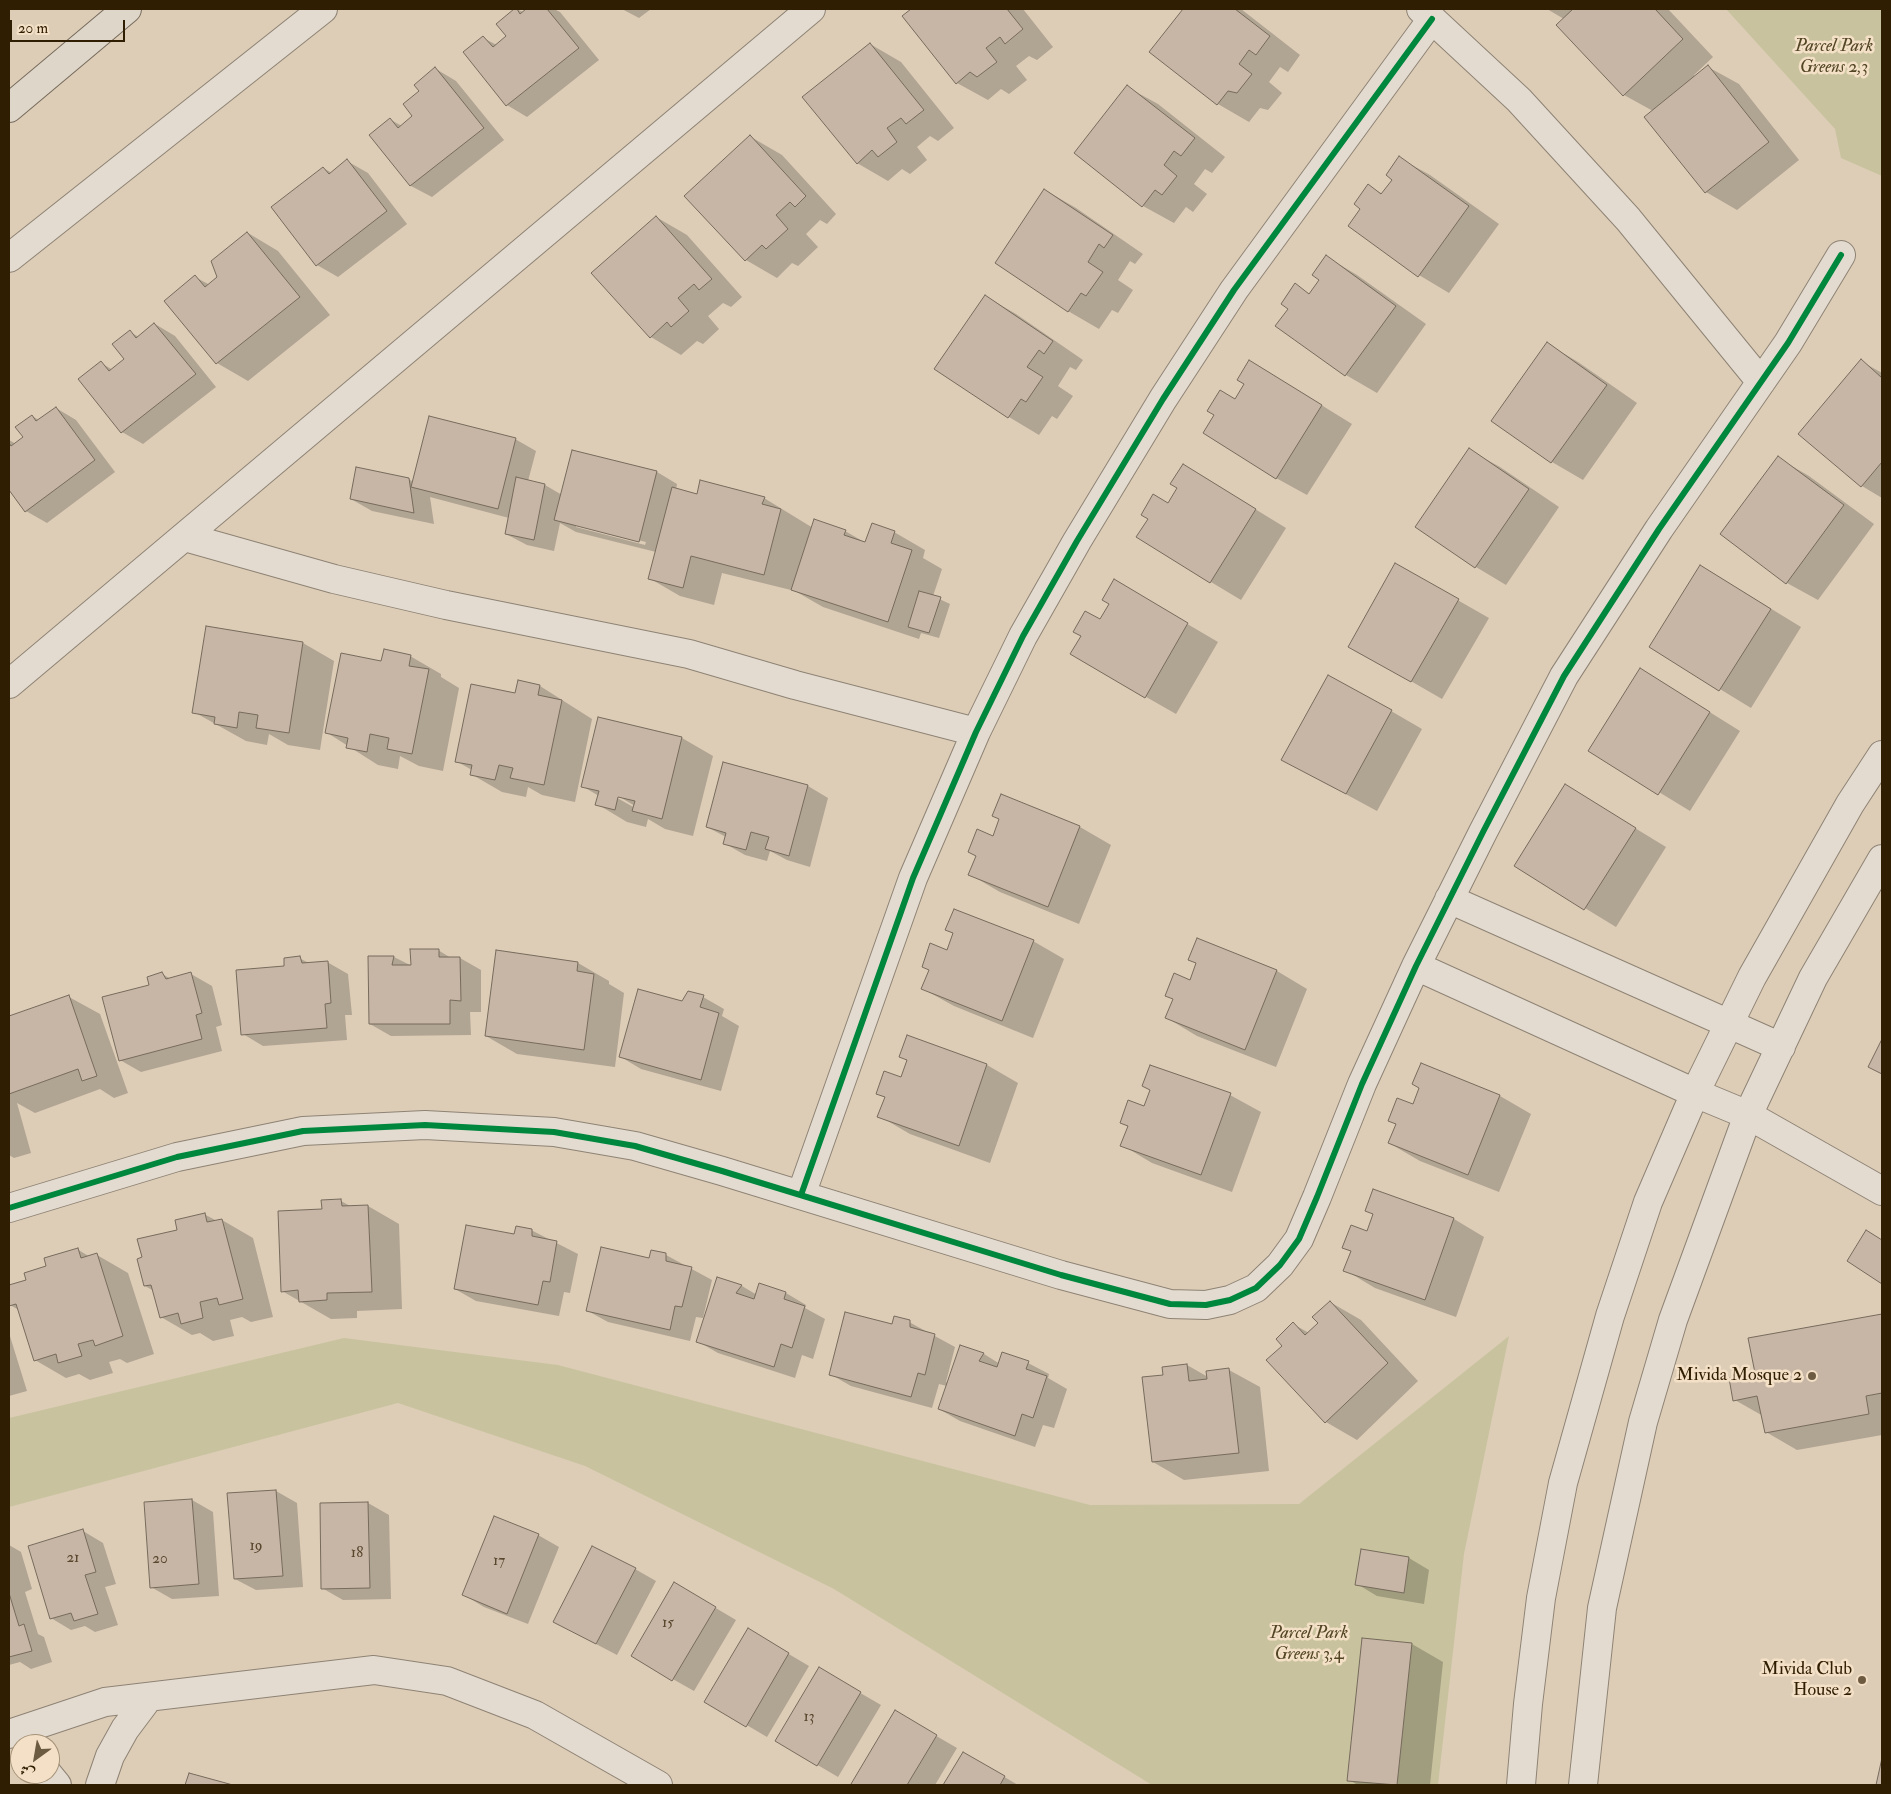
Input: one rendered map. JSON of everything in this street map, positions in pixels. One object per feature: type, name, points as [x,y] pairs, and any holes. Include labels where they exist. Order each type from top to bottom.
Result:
[{"type":"main road","points":[[9,108],[127,9]]},
{"type":"street","points":[[9,258],[323,9]]},
{"type":"street","points":[[9,684],[810,9]]},
{"type":"street","points":[[801,1195],[913,878],[976,732],[1023,636],[1077,541],[1163,399],[1234,290],[1426,14],[1519,100],[1628,219],[1761,382]]},
{"type":"street","points":[[9,1208],[178,1157],[303,1131],[425,1125],[554,1132],[635,1146],[801,1195],[1061,1276],[1170,1304],[1206,1305],[1230,1300],[1256,1288],[1280,1265],[1299,1238],[1318,1197],[1362,1084],[1416,966],[1564,676],[1660,529],[1788,344],[1841,255]]},
{"type":"street","points":[[185,537],[334,579],[436,603],[689,654],[795,685],[976,732]]},
{"type":"street","points":[[1521,1785],[1540,1598],[1563,1483],[1610,1316],[1648,1202],[1695,1093],[1752,977],[1845,813],[1882,755]]},
{"type":"street","points":[[1583,1785],[1602,1608],[1643,1422],[1673,1320],[1748,1115],[1813,978],[1882,859]]},
{"type":"street","points":[[1449,899],[1781,1047]]},
{"type":"street","points":[[1416,966],[1695,1093],[1748,1115],[1882,1191]]},
{"type":"street","points":[[21,1734],[105,1702],[374,1670],[447,1681],[536,1715],[658,1785]]},
{"type":"street","points":[[100,1785],[110,1756],[125,1729],[148,1697]]},
{"type":"green space","name":"Parcel Park Greens 2,3","points":[[1726,9],[1882,9],[1882,176],[1841,158],[1835,129]]},
{"type":"green space","name":"Parcel Park Greens 3,4","points":[[1509,1336],[1464,1554],[1438,1785],[1152,1785],[834,1589],[585,1466],[398,1403],[9,1507],[9,1418],[344,1338],[558,1365],[1090,1505],[1299,1504]]},
{"type":"building","points":[[514,9],[517,9],[520,14],[526,9],[547,9],[579,48],[506,106],[463,52],[483,36],[493,47],[506,36],[496,24]]},
{"type":"building","points":[[911,9],[1007,9],[1023,29],[1005,44],[1000,37],[986,48],[997,62],[977,77],[970,72],[956,84],[902,16]]},
{"type":"building","points":[[1183,9],[1235,9],[1270,36],[1256,55],[1249,50],[1239,64],[1252,74],[1237,93],[1228,91],[1217,105],[1149,52]]},
{"type":"building","points":[[1573,9],[1655,9],[1683,39],[1623,96],[1556,25]]},
{"type":"building","points":[[870,43],[924,110],[906,124],[901,118],[887,128],[897,142],[878,157],[872,150],[857,164],[802,97]]},
{"type":"building","points":[[1708,65],[1769,142],[1705,193],[1644,117]]},
{"type":"building","points":[[435,67],[484,128],[410,186],[369,135],[390,118],[398,128],[412,116],[403,104],[419,91],[414,85]]},
{"type":"building","points":[[1127,85],[1195,138],[1181,156],[1174,151],[1164,165],[1177,176],[1162,195],[1155,190],[1142,207],[1074,153]]},
{"type":"building","points":[[750,135],[806,196],[795,207],[790,202],[776,215],[788,229],[766,249],[762,245],[745,261],[684,196]]},
{"type":"building","points":[[1399,156],[1469,206],[1418,277],[1348,226],[1360,209],[1354,204],[1368,184],[1381,194],[1392,180],[1386,175]]},
{"type":"building","points":[[347,159],[387,211],[316,266],[271,207],[323,167],[329,174]]},
{"type":"building","points":[[1044,189],[1113,235],[1104,248],[1099,244],[1088,262],[1103,272],[1086,296],[1081,293],[1068,312],[995,263]]},
{"type":"building","points":[[656,216],[712,279],[699,290],[694,284],[678,298],[689,311],[671,327],[667,322],[650,338],[591,273]]},
{"type":"building","points":[[247,232],[300,297],[216,364],[164,301],[195,275],[205,287],[217,277],[211,261]]},
{"type":"building","points":[[1326,255],[1396,306],[1345,376],[1275,326],[1288,309],[1281,304],[1295,283],[1309,294],[1319,280],[1312,275]]},
{"type":"building","points":[[985,295],[1053,341],[1044,354],[1039,350],[1027,367],[1043,377],[1026,402],[1021,399],[1008,418],[934,369]]},
{"type":"building","points":[[154,323],[196,374],[121,433],[78,379],[101,361],[109,371],[124,359],[112,344],[130,330],[136,338]]},
{"type":"building","points":[[1547,342],[1607,385],[1551,463],[1491,421]]},
{"type":"building","points":[[1861,359],[1882,378],[1882,462],[1861,487],[1798,434]]},
{"type":"building","points":[[1249,360],[1322,405],[1276,479],[1203,433],[1214,415],[1207,411],[1220,390],[1235,399],[1244,384],[1237,380]]},
{"type":"building","points":[[56,407],[95,460],[25,512],[9,490],[9,443],[11,446],[23,437],[15,427],[32,415],[36,421]]},
{"type":"building","points":[[429,416],[516,438],[498,509],[411,487]]},
{"type":"building","points":[[1469,448],[1529,489],[1475,568],[1415,527]]},
{"type":"building","points":[[572,450],[657,471],[639,542],[554,520]]},
{"type":"building","points":[[1778,456],[1844,505],[1786,584],[1720,534]]},
{"type":"building","points":[[1183,464],[1256,509],[1210,583],[1136,537],[1148,519],[1141,515],[1153,494],[1168,503],[1177,488],[1170,484]]},
{"type":"building","points":[[356,467],[409,478],[414,513],[350,499]]},
{"type":"building","points":[[516,477],[545,484],[534,540],[505,534]]},
{"type":"building","points":[[700,480],[765,497],[762,504],[781,509],[764,575],[691,556],[683,588],[648,579],[672,487],[697,494]]},
{"type":"building","points":[[814,519],[846,530],[844,535],[865,542],[872,523],[895,531],[891,543],[912,550],[888,622],[791,590]]},
{"type":"building","points":[[1395,563],[1459,599],[1411,682],[1348,647]]},
{"type":"building","points":[[1700,565],[1771,609],[1719,691],[1649,647]]},
{"type":"building","points":[[1114,579],[1188,623],[1145,698],[1070,654],[1081,636],[1073,632],[1085,611],[1100,619],[1109,604],[1102,600]]},
{"type":"building","points":[[919,591],[941,597],[929,633],[908,627]]},
{"type":"building","points":[[206,626],[303,642],[289,733],[256,728],[258,715],[239,712],[237,728],[214,724],[215,717],[192,713]]},
{"type":"building","points":[[384,649],[411,655],[409,666],[429,669],[412,754],[387,749],[389,738],[370,734],[367,752],[346,748],[348,738],[325,733],[341,653],[381,661]]},
{"type":"building","points":[[1640,668],[1710,712],[1658,795],[1588,751]]},
{"type":"building","points":[[1328,675],[1392,710],[1346,794],[1281,760]]},
{"type":"building","points":[[518,680],[540,685],[538,695],[562,700],[544,785],[510,778],[513,768],[499,765],[495,780],[470,775],[472,765],[455,762],[471,684],[515,693]]},
{"type":"building","points":[[598,717],[682,737],[662,819],[632,811],[635,801],[618,797],[615,810],[595,805],[599,791],[581,787]]},
{"type":"building","points":[[723,762],[808,785],[789,856],[765,849],[769,837],[751,832],[746,850],[723,844],[726,833],[706,827]]},
{"type":"building","points":[[1565,784],[1636,828],[1584,910],[1514,866]]},
{"type":"building","points":[[1001,794],[1080,826],[1048,907],[968,875],[976,856],[968,852],[977,829],[993,836],[999,819],[992,816]]},
{"type":"building","points":[[954,909],[1034,940],[1002,1021],[921,989],[929,970],[922,967],[930,943],[947,950],[953,933],[945,930]]},
{"type":"building","points":[[1197,938],[1277,970],[1245,1050],[1165,1018],[1173,999],[1165,996],[1174,973],[1190,980],[1196,963],[1188,960]]},
{"type":"building","points":[[410,949],[439,949],[439,957],[460,957],[461,1001],[450,1000],[450,1024],[369,1024],[368,956],[394,956],[392,965],[411,965]]},
{"type":"building","points":[[496,950],[578,962],[577,971],[594,974],[584,1050],[485,1036]]},
{"type":"building","points":[[300,956],[302,963],[328,961],[331,1003],[325,1004],[327,1028],[241,1035],[236,970],[284,966],[284,958]]},
{"type":"building","points":[[162,972],[166,979],[191,972],[202,1013],[196,1015],[202,1039],[119,1061],[102,997],[149,985],[147,977]]},
{"type":"building","points":[[638,989],[682,1001],[688,991],[704,995],[700,1007],[719,1013],[701,1080],[619,1057]]},
{"type":"building","points":[[69,995],[97,1076],[82,1081],[78,1069],[9,1094],[9,1016]]},
{"type":"building","points":[[907,1035],[987,1064],[959,1146],[877,1117],[885,1097],[876,1094],[884,1071],[901,1077],[907,1060],[899,1057]]},
{"type":"building","points":[[1882,1039],[1882,1074],[1868,1067]]},
{"type":"building","points":[[1421,1063],[1500,1095],[1468,1175],[1388,1143],[1396,1124],[1388,1121],[1397,1098],[1413,1104],[1419,1088],[1412,1084]]},
{"type":"building","points":[[1150,1065],[1231,1093],[1201,1175],[1120,1146],[1128,1126],[1120,1123],[1128,1100],[1144,1106],[1150,1090],[1142,1086]]},
{"type":"building","points":[[1373,1189],[1454,1218],[1425,1300],[1343,1271],[1351,1251],[1342,1248],[1351,1225],[1367,1231],[1373,1214],[1365,1211]]},
{"type":"building","points":[[341,1199],[342,1206],[368,1205],[372,1292],[327,1293],[327,1300],[299,1302],[298,1290],[281,1292],[278,1211],[322,1209],[321,1200]]},
{"type":"building","points":[[205,1213],[207,1222],[222,1219],[243,1299],[219,1305],[217,1298],[200,1302],[203,1318],[181,1324],[178,1313],[160,1318],[151,1285],[144,1286],[137,1259],[142,1257],[137,1239],[177,1230],[175,1220]]},
{"type":"building","points":[[466,1225],[514,1234],[516,1226],[532,1229],[532,1236],[557,1241],[550,1282],[543,1281],[538,1305],[454,1289]]},
{"type":"building","points":[[1866,1230],[1882,1240],[1882,1284],[1847,1261]]},
{"type":"building","points":[[601,1247],[649,1258],[651,1250],[666,1253],[666,1261],[692,1267],[682,1307],[675,1306],[670,1330],[586,1311]]},
{"type":"building","points":[[78,1248],[81,1258],[97,1253],[123,1336],[95,1346],[93,1340],[78,1344],[82,1356],[58,1363],[56,1354],[34,1361],[16,1304],[9,1306],[9,1285],[26,1280],[24,1273],[46,1266],[44,1258]]},
{"type":"building","points":[[717,1277],[742,1285],[736,1293],[754,1299],[759,1283],[786,1292],[784,1299],[805,1306],[792,1348],[781,1344],[774,1367],[696,1342]]},
{"type":"building","points":[[1330,1301],[1388,1363],[1325,1423],[1266,1360],[1282,1346],[1276,1339],[1293,1322],[1305,1335],[1318,1323],[1312,1317]]},
{"type":"building","points":[[845,1312],[892,1324],[894,1316],[910,1320],[910,1327],[935,1334],[925,1375],[918,1373],[911,1397],[829,1375]]},
{"type":"building","name":"Mivida Mosque 2","points":[[1882,1314],[1882,1393],[1866,1396],[1869,1414],[1765,1433],[1757,1396],[1733,1401],[1729,1378],[1755,1373],[1748,1338]]},
{"type":"building","points":[[960,1345],[984,1353],[979,1361],[997,1367],[1002,1352],[1029,1361],[1026,1369],[1047,1376],[1033,1418],[1022,1414],[1015,1436],[938,1409]]},
{"type":"building","points":[[1187,1364],[1189,1381],[1207,1379],[1206,1371],[1229,1368],[1239,1453],[1152,1462],[1142,1377],[1163,1375],[1162,1367]]},
{"type":"building","points":[[276,1490],[283,1576],[234,1579],[227,1493]]},
{"type":"building","points":[[192,1499],[199,1584],[150,1588],[144,1502]]},
{"type":"building","points":[[368,1502],[370,1588],[321,1589],[320,1503]]},
{"type":"building","points":[[494,1516],[539,1534],[507,1614],[462,1595]]},
{"type":"building","points":[[83,1529],[96,1572],[85,1575],[98,1614],[74,1621],[71,1613],[50,1619],[28,1546]]},
{"type":"building","points":[[592,1546],[636,1568],[596,1644],[553,1622]]},
{"type":"building","points":[[1361,1549],[1409,1557],[1404,1593],[1355,1585]]},
{"type":"building","points":[[674,1582],[716,1607],[672,1681],[631,1656]]},
{"type":"building","points":[[9,1593],[19,1626],[24,1624],[32,1651],[9,1657]]},
{"type":"building","points":[[748,1628],[789,1653],[746,1727],[704,1702]]},
{"type":"building","points":[[1362,1638],[1412,1643],[1397,1785],[1347,1781]]},
{"type":"building","points":[[819,1667],[861,1692],[817,1766],[775,1741]]},
{"type":"building","points":[[895,1710],[937,1735],[907,1785],[851,1784]]},
{"type":"building","points":[[963,1752],[1005,1776],[1000,1785],[943,1785]]},
{"type":"building","points":[[1882,1758],[1882,1785],[1876,1785]]},
{"type":"building","points":[[189,1773],[233,1785],[185,1785]]},
{"type":"cycle path","points":[[801,1195],[913,878],[976,732],[1023,636],[1077,541],[1163,399],[1234,290],[1432,19]]},
{"type":"cycle path","points":[[9,1208],[177,1157],[303,1131],[425,1125],[554,1132],[635,1146],[1061,1275],[1170,1304],[1206,1305],[1230,1300],[1256,1288],[1280,1265],[1299,1239],[1362,1084],[1416,966],[1564,676],[1659,529],[1788,343],[1841,255]]},
{"type":"place","name":"Mivida Mosque 2","points":[[1812,1376]]},
{"type":"place","name":"Mivida Club House 2","points":[[1862,1680]]}]
